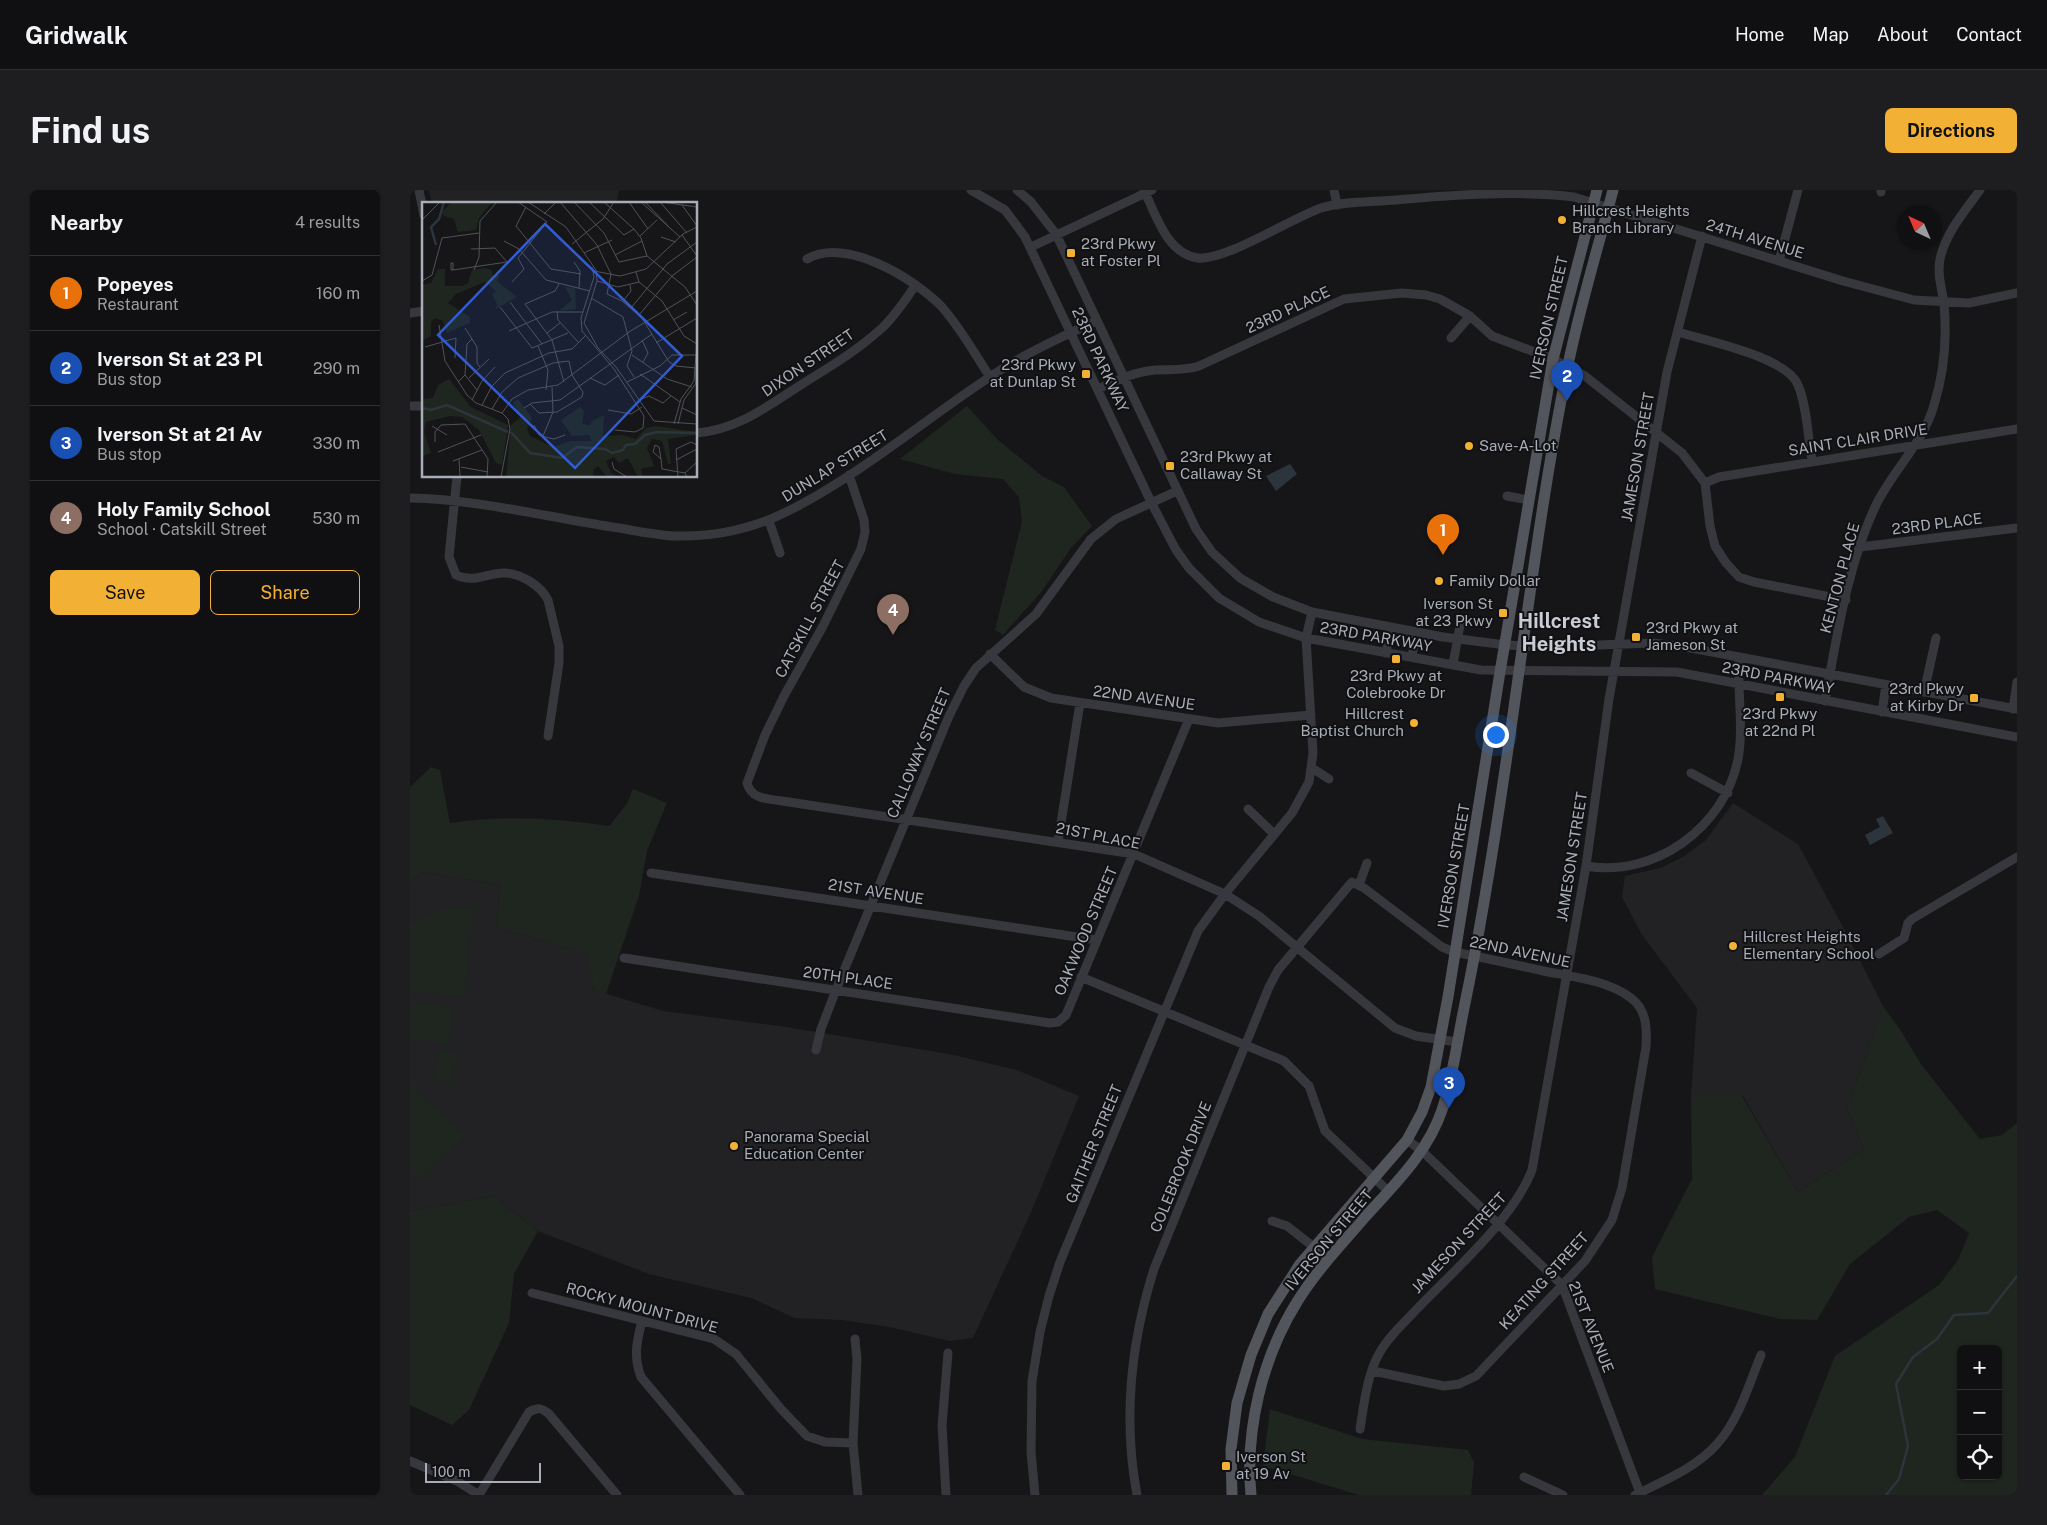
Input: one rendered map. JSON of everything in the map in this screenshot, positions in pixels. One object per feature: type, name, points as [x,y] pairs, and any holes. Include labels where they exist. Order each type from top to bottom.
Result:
[{"type":"main road","name":"IVERSON STREET","points":[[1232,1495],[1233,1427],[1237,1403],[1251,1355],[1278,1295],[1314,1247],[1407,1140],[1422,1112],[1430,1088],[1440,1040],[1553,359],[1597,190]]},
{"type":"main road","name":"IVERSON STREET","points":[[1251,1495],[1250,1460],[1252,1434],[1266,1373],[1289,1316],[1303,1292],[1329,1259],[1389,1192],[1422,1151],[1441,1112],[1475,956],[1568,366],[1613,190]]},
{"type":"street","points":[[419,190],[422,205]]},
{"type":"street","name":"23RD PARKWAY","points":[[1017,190],[1032,202],[1056,234],[1196,529],[1212,552],[1232,572],[1255,588],[1312,612],[1390,628],[1458,639],[1506,645],[1544,647],[1621,643],[1680,646],[2015,709]]},
{"type":"street","points":[[1334,190],[1336,205]]},
{"type":"street","name":"24TH AVENUE","points":[[1147,191],[1170,240],[1181,251],[1197,258],[1210,257],[1240,246],[1311,212],[1336,205],[1423,194],[1513,190],[1561,193],[1884,293],[1914,300],[1944,303],[1989,300],[2017,292]]},
{"type":"street","points":[[1779,261],[1798,190]]},
{"type":"street","name":"KENTON PLACE","points":[[1825,701],[1846,600],[1860,547],[1876,504],[1926,427],[1941,380],[1944,361],[1944,303],[1939,278],[1940,258],[1953,228],[1980,190]]},
{"type":"street","name":"23RD PARKWAY","points":[[977,191],[1005,210],[1031,247],[1152,504],[1180,556],[1219,598],[1259,622],[1306,638],[1500,672],[1677,672],[2017,737]]},
{"type":"street","points":[[1031,247],[1147,191]]},
{"type":"street","name":"JAMESON STREET","points":[[1360,1429],[1373,1371],[1380,1352],[1390,1338],[1497,1225],[1517,1201],[1532,1170],[1586,866],[1614,672],[1621,643],[1667,372],[1702,236]]},
{"type":"street","points":[[807,259],[817,253],[844,253],[896,272],[940,305],[990,377]]},
{"type":"street","name":"DIXON STREET","points":[[698,432],[716,430],[758,414],[838,362],[883,327],[898,311],[915,286]]},
{"type":"street","name":"23RD PLACE","points":[[1098,389],[1123,377],[1149,371],[1185,369],[1198,366],[1344,299],[1402,294],[1426,295],[1440,300],[1470,316],[1492,336],[1568,366],[1585,376],[1657,430],[1689,460],[1705,483],[1714,542],[1721,557],[1734,573],[1754,582],[1846,600]]},
{"type":"street","points":[[1451,338],[1470,316]]},
{"type":"street","name":"DUNLAP STREET","points":[[410,498],[456,502],[676,536],[723,532],[769,520],[800,507],[893,447],[990,377],[1032,351],[1096,321]]},
{"type":"street","points":[[1678,332],[1773,362],[1791,375],[1799,386],[1812,460]]},
{"type":"street","name":"SAINT CLAIR DRIVE","points":[[1705,483],[1719,477],[1812,460],[2017,429]]},
{"type":"street","name":"CATSKILL STREET","points":[[751,771],[780,704],[836,603],[861,549],[865,532],[864,520],[849,475]]},
{"type":"street","points":[[457,478],[456,502],[449,548],[451,567],[456,575],[473,580],[507,573],[530,582],[545,594],[555,625],[559,646],[559,663],[548,736]]},
{"type":"street","name":"CALLOWAY STREET","points":[[816,1050],[821,1029],[870,905],[964,686],[990,654],[1036,614],[1083,548],[1096,534],[1116,519],[1177,491]]},
{"type":"street","points":[[1507,496],[1529,500]]},
{"type":"street","points":[[769,520],[780,554]]},
{"type":"street","name":"23RD PLACE","points":[[1860,547],[2017,528]]},
{"type":"street","name":"GAITHER STREET","points":[[1035,1495],[1031,1452],[1032,1381],[1040,1332],[1060,1262],[1198,931],[1225,894],[1300,802],[1309,782],[1312,768],[1311,715],[1306,638],[1312,612]]},
{"type":"street","points":[[1453,664],[1461,620]]},
{"type":"street","points":[[1386,653],[1390,628]]},
{"type":"street","points":[[1412,657],[1415,632]]},
{"type":"street","points":[[1924,692],[1936,638]]},
{"type":"street","name":"22ND AVENUE","points":[[990,654],[1024,687],[1051,698],[1189,719],[1233,722],[1311,715]]},
{"type":"street","points":[[1586,866],[1602,869],[1647,861],[1664,854],[1684,842],[1710,819],[1728,793],[1740,744],[1737,684],[1739,657]]},
{"type":"street","points":[[2015,709],[2017,682]]},
{"type":"street","points":[[1882,712],[1886,685]]},
{"type":"street","points":[[1058,842],[1080,703]]},
{"type":"street","name":"OAKWOOD STREET","points":[[1066,1015],[1189,719]]},
{"type":"street","points":[[1312,768],[1329,779]]},
{"type":"street","name":"21ST PLACE","points":[[751,771],[748,785],[752,793],[758,797],[905,821],[1134,854],[1225,894],[1259,916],[1395,1028],[1416,1036],[1457,1042]]},
{"type":"street","points":[[1691,773],[1728,793]]},
{"type":"street","points":[[1248,810],[1274,834]]},
{"type":"street","points":[[1879,954],[1904,938],[1908,923],[1912,919],[2017,858]]},
{"type":"street","name":"COLEBROOK DRIVE","points":[[1138,1495],[1132,1464],[1129,1423],[1131,1378],[1147,1289],[1269,987],[1278,970],[1297,946],[1355,884],[1367,863]]},
{"type":"street","name":"21ST AVENUE","points":[[651,873],[1097,940]]},
{"type":"street","name":"22ND AVENUE","points":[[1355,884],[1442,947],[1454,952],[1566,975],[1613,988]]},
{"type":"street","name":"20TH PLACE","points":[[624,958],[1050,1023],[1058,1022],[1066,1015]]},
{"type":"street","points":[[1081,977],[1281,1059],[1293,1068],[1309,1086],[1325,1131],[1389,1192]]},
{"type":"street","name":"KEATING STREET","points":[[1373,1371],[1438,1386],[1463,1382],[1476,1376],[1585,1261],[1612,1220],[1622,1188],[1646,1047],[1647,1029],[1645,1018],[1632,999],[1613,988]]},
{"type":"street","name":"21ST AVENUE","points":[[1407,1140],[1422,1151],[1497,1225],[1562,1285],[1638,1494]]},
{"type":"street","points":[[1272,1221],[1287,1226],[1329,1259]]},
{"type":"street","name":"ROCKY MOUNT DRIVE","points":[[532,1293],[706,1336],[721,1343],[736,1354],[781,1409],[807,1436],[825,1442],[853,1443]]},
{"type":"street","points":[[642,1321],[636,1349],[636,1362],[641,1377],[740,1495]]},
{"type":"street","points":[[855,1339],[853,1443],[858,1495]]},
{"type":"street","points":[[946,1495],[942,1425],[944,1380],[948,1353]]},
{"type":"street","points":[[1638,1494],[1700,1459],[1718,1444],[1731,1422],[1761,1355]]},
{"type":"street","points":[[410,1461],[458,1481],[479,1495],[529,1412],[536,1408],[542,1408],[618,1495]]},
{"type":"street","points":[[1524,1477],[1543,1488],[1562,1495]]},
{"type":"shaded area","points":[[429,190],[619,191],[616,202],[432,202]]},
{"type":"shaded area","points":[[967,406],[997,439],[1042,476],[1064,487],[1092,526],[1071,548],[1042,591],[1003,635],[995,630],[1022,522],[1019,497],[1003,479],[955,474],[900,459]]},
{"type":"shaded area","points":[[1290,464],[1297,474],[1276,491],[1266,476]]},
{"type":"shaded area","points":[[431,767],[440,770],[450,823],[530,818],[609,826],[627,804],[633,789],[667,803],[647,851],[639,896],[606,994],[594,990],[587,954],[496,927],[501,885],[424,872],[410,881],[410,787]]},
{"type":"shaded area","points":[[1733,803],[1798,844],[1883,1006],[1847,1109],[1864,1149],[1798,1192],[1743,1096],[1691,1096],[1697,1008],[1642,935],[1622,897],[1625,876],[1660,868],[1683,857],[1706,840]]},
{"type":"shaded area","points":[[1883,816],[1893,833],[1870,845],[1865,835],[1880,827],[1876,819]]},
{"type":"shaded area","name":"Panorama Special Education Center","points":[[424,872],[501,885],[496,927],[588,954],[594,990],[663,1011],[780,1026],[949,1054],[1017,1070],[1079,1096],[1032,1210],[973,1338],[950,1341],[889,1327],[842,1320],[795,1318],[751,1298],[649,1274],[538,1231],[494,1196],[410,1211],[410,881]]},
{"type":"shaded area","points":[[474,906],[465,993],[460,997],[410,991],[410,925],[432,912],[448,908]]},
{"type":"shaded area","points":[[410,1001],[455,1008],[448,1045],[410,1038]]},
{"type":"shaded area","points":[[1883,1006],[1921,1064],[1980,1139],[2002,1135],[2017,1123],[2017,1495],[1762,1495],[1795,1457],[1835,1356],[1939,1285],[1958,1260],[1969,1233],[1937,1210],[1909,1217],[1850,1264],[1817,1320],[1780,1319],[1655,1289],[1652,1257],[1692,1179],[1691,1096],[1742,1096],[1798,1192],[1864,1149],[1847,1109]]},
{"type":"shaded area","points":[[440,1049],[458,1053],[451,1083],[433,1079]]},
{"type":"shaded area","points":[[410,1083],[465,1136],[423,1180],[410,1167]]},
{"type":"shaded area","points":[[494,1196],[538,1231],[514,1274],[509,1323],[469,1410],[452,1425],[410,1405],[410,1211]]},
{"type":"shaded area","points":[[1270,1409],[1362,1439],[1468,1450],[1474,1462],[1471,1495],[1359,1495],[1263,1466]]},
{"type":"waterway","points":[[1886,1495],[1899,1479],[1908,1446],[1896,1384],[1913,1357],[1937,1339],[1954,1315],[1988,1313],[2017,1276]]},
{"type":"place","name":"Hillcrest Heights Branch Library","points":[[1562,220]]},
{"type":"place","name":"23rd Pkwy at Foster Pl","points":[[1071,253]]},
{"type":"place","name":"23rd Pkwy at Dunlap St","points":[[1086,374]]},
{"type":"place","name":"Iverson St at 23 Pl","points":[[1567,401]]},
{"type":"place","name":"Save-A-Lot","points":[[1469,446]]},
{"type":"place","name":"23rd Pkwy at Callaway St","points":[[1170,466]]},
{"type":"place","name":"Popeyes","points":[[1443,555]]},
{"type":"place","name":"Family Dollar","points":[[1439,581]]},
{"type":"place","name":"Iverson St at 23 Pkwy","points":[[1503,613]]},
{"type":"place","name":"Holy Family School","points":[[893,635]]},
{"type":"place","name":"23rd Pkwy at Jameson St","points":[[1636,637]]},
{"type":"place","name":"23rd Pkwy at Colebrooke Dr","points":[[1396,659]]},
{"type":"place","name":"23rd Pkwy at 22nd Pl","points":[[1780,697]]},
{"type":"place","name":"23rd Pkwy at Kirby Dr","points":[[1974,698]]},
{"type":"place","name":"Hillcrest Baptist Church","points":[[1414,723]]},
{"type":"place","name":"Hillcrest Heights Elementary School","points":[[1733,946]]},
{"type":"place","name":"Iverson St at 21 Av","points":[[1449,1108]]},
{"type":"place","name":"Panorama Special Education Center","points":[[734,1146]]},
{"type":"place","name":"Iverson St at 19 Av","points":[[1226,1466]]},
{"type":"district","name":"Hillcrest Heights","points":[[1559,632]]}]
